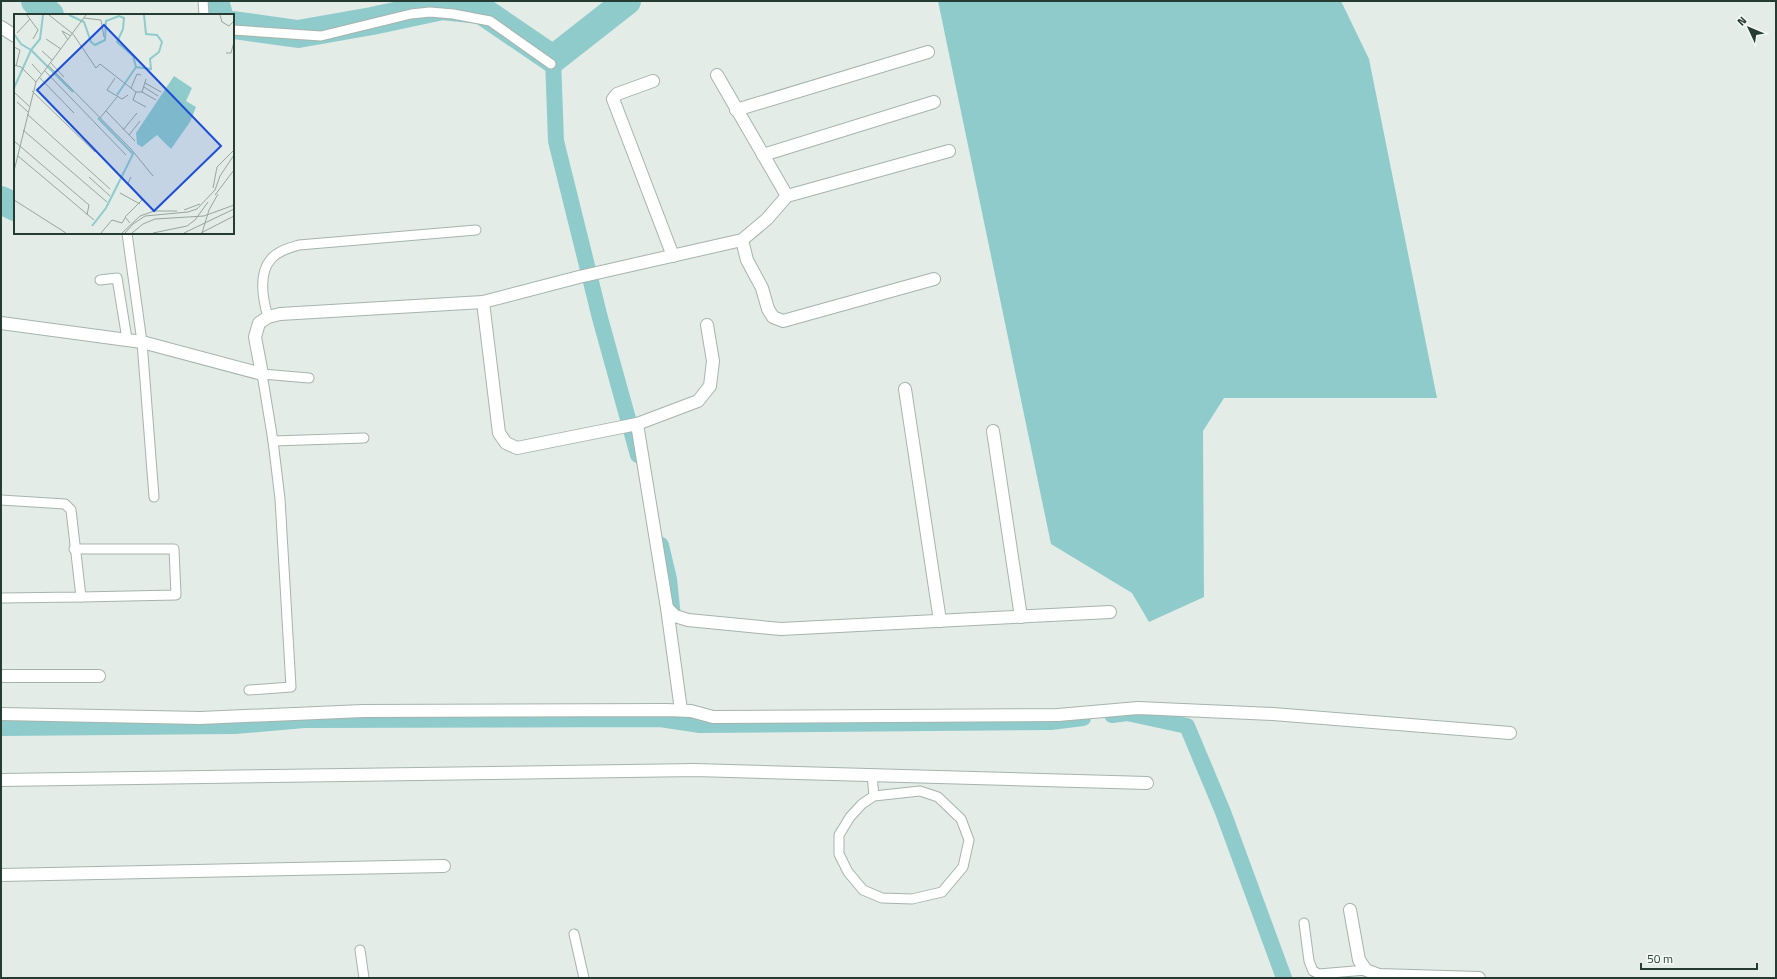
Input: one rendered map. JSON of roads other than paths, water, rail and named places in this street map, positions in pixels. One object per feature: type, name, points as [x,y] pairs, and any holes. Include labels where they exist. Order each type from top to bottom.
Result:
[{"type":"street","points":[[1,27],[14,35]]},
{"type":"street","points":[[736,110],[928,52]]},
{"type":"street","points":[[717,75],[787,196]]},
{"type":"street","points":[[654,81],[617,94],[613,99],[673,256]]},
{"type":"street","points":[[763,154],[934,102]]},
{"type":"street","points":[[1,323],[142,342],[262,374],[255,337],[259,323],[268,317],[280,314],[483,302],[578,277],[742,240],[767,219],[787,196],[949,151]]},
{"type":"street","points":[[742,240],[747,260],[762,288],[768,309],[773,317],[783,322],[934,279]]},
{"type":"street","points":[[483,302],[499,433],[506,443],[517,448],[637,424],[698,401],[710,386],[713,362],[707,325]]},
{"type":"street","points":[[905,389],[940,621]]},
{"type":"street","points":[[637,424],[667,608],[681,710]]},
{"type":"street","points":[[993,431],[1021,617]]},
{"type":"street","points":[[667,608],[675,616],[688,620],[781,629],[1110,612]]},
{"type":"street","points":[[1,676],[99,676]]},
{"type":"street","points":[[1,714],[200,718],[362,712],[681,710],[713,717],[999,716],[1071,714],[1138,708],[1274,714],[1510,733]]},
{"type":"street","points":[[1,780],[695,770],[1146,782]]},
{"type":"street","points":[[1,875],[444,866]]},
{"type":"street","points":[[1350,910],[1359,960],[1366,970],[1379,975],[1479,978]]},
{"type":"lane","points":[[203,1],[204,14]]},
{"type":"lane","points":[[234,30],[321,36],[411,14],[430,12],[454,14],[490,21],[551,64]]},
{"type":"lane","points":[[268,317],[263,301],[264,276],[270,260],[281,251],[299,245],[476,230]]},
{"type":"lane","points":[[128,234],[142,342],[154,497]]},
{"type":"lane","points":[[100,280],[117,278],[127,340]]},
{"type":"lane","points":[[249,690],[291,687],[280,506],[273,441],[262,374],[309,378]]},
{"type":"lane","points":[[273,441],[364,438]]},
{"type":"lane","points":[[1,500],[65,504],[71,510],[80,597]]},
{"type":"lane","points":[[1,598],[176,595],[174,549],[74,549]]},
{"type":"lane","points":[[872,775],[874,796]]},
{"type":"lane","points":[[920,791],[938,797],[961,819],[969,840],[963,867],[942,892],[912,899],[882,898],[863,890],[848,872],[839,854],[839,835],[850,817],[862,804],[874,796],[920,791]]},
{"type":"lane","points":[[1304,923],[1309,962],[1313,971],[1319,974],[1366,970]]},
{"type":"lane","points":[[574,934],[584,978]]},
{"type":"lane","points":[[360,950],[364,978]]},
{"type":"water","points":[[938,1],[1341,1],[1369,59],[1437,398],[1224,398],[1203,431],[1204,597],[1149,622],[1132,593],[1051,544]]},
{"type":"waterway","points":[[35,1],[49,14]]},
{"type":"waterway","points":[[215,1],[219,14]]},
{"type":"waterway","points":[[234,25],[298,34],[372,21],[442,6],[481,10],[553,59],[627,1]]},
{"type":"waterway","points":[[553,59],[556,141],[600,318],[638,455]]},
{"type":"waterway","points":[[1,200],[14,206]]},
{"type":"waterway","points":[[661,545],[669,579],[673,617]]},
{"type":"waterway","points":[[1112,715],[1127,713],[1187,726],[1223,812],[1284,978]]},
{"type":"waterway","points":[[1,728],[235,726],[304,720],[660,719],[700,725],[1051,722],[1083,718]]}]
